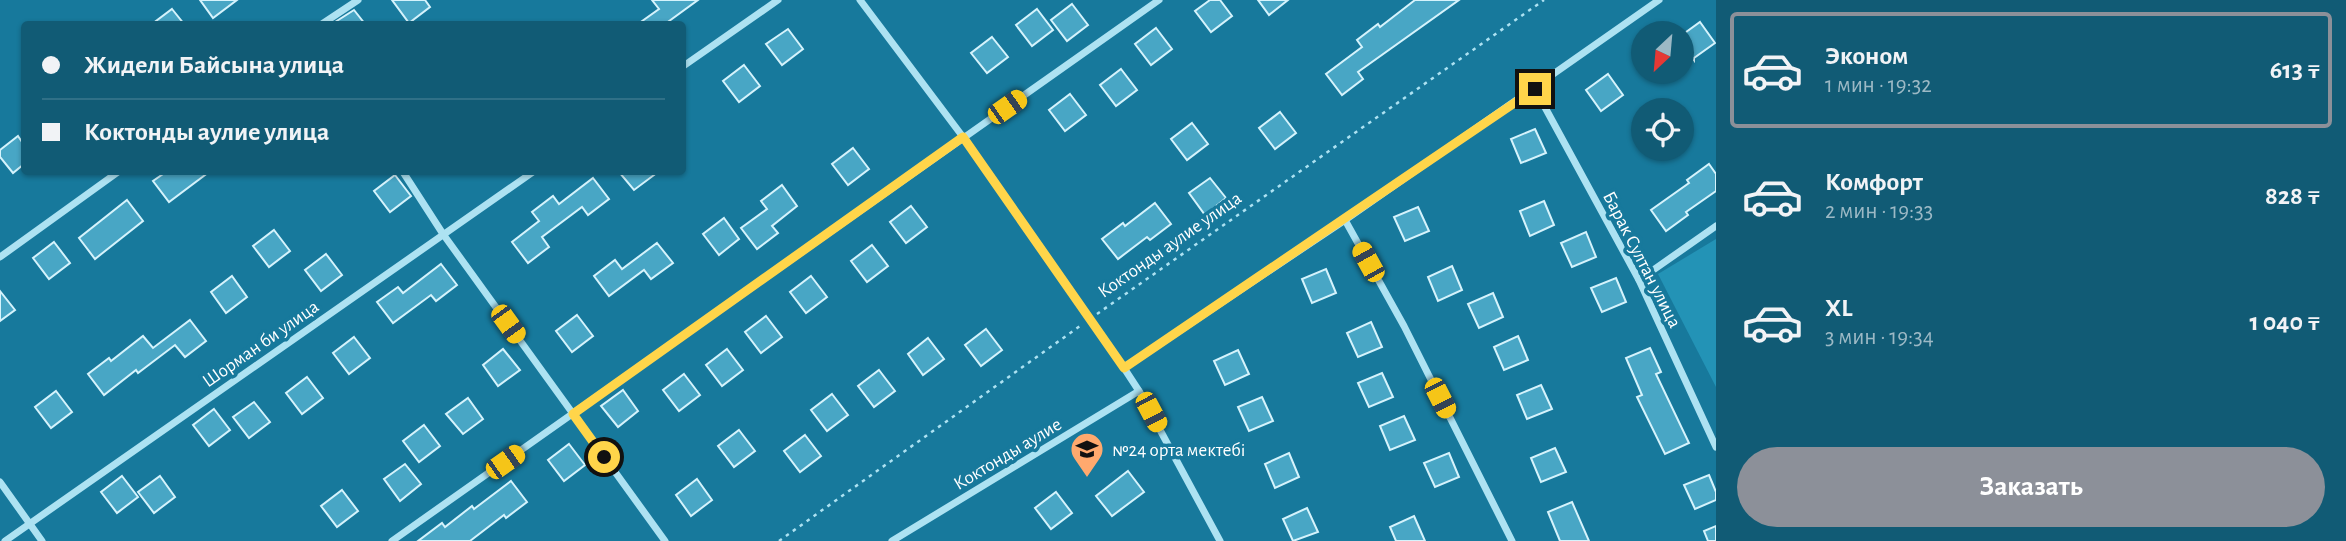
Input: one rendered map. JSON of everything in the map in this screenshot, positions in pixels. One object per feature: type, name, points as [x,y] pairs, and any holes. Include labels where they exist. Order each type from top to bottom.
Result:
[{"type":"street","points":[[326,21],[358,0]]},
{"type":"street","points":[[686,64],[778,0]]},
{"type":"street","points":[[860,0],[963,137],[1091,318],[1139,391],[1220,541]]},
{"type":"street","points":[[392,541],[1159,0]]},
{"type":"street","points":[[1124,368],[1345,220],[1659,0]]},
{"type":"street","name":"Барак Султан улица","points":[[1535,89],[1639,280],[1716,447]]},
{"type":"street","points":[[0,257],[114,175]]},
{"type":"street","points":[[405,175],[443,234],[665,541]]},
{"type":"street","name":"Шорман би улица","points":[[5,541],[529,175]]},
{"type":"street","points":[[1345,220],[1404,326],[1512,541]]},
{"type":"street","points":[[1639,280],[1716,226]]},
{"type":"street","name":"Коктонды аулие","points":[[891,541],[1139,391]]},
{"type":"street","points":[[0,482],[41,541]]},
{"type":"path","name":"Коктонды аулие улица","points":[[779,541],[1544,0]]},
{"type":"shaded area","points":[[1716,239],[1716,387],[1658,274]]},
{"type":"building","points":[[200,0],[237,0],[213,18]]},
{"type":"building","points":[[392,0],[425,0],[430,7],[412,21],[408,21]]},
{"type":"building","points":[[652,0],[698,0],[669,21],[642,21],[659,9]]},
{"type":"building","points":[[1210,0],[1220,0],[1232,16],[1211,32],[1195,11]]},
{"type":"building","points":[[1258,0],[1288,0],[1269,15]]},
{"type":"building","points":[[1415,0],[1459,0],[1358,72],[1363,79],[1342,95],[1326,74],[1362,47],[1357,40],[1378,24],[1380,27]]},
{"type":"building","points":[[1072,4],[1088,25],[1067,41],[1051,20]]},
{"type":"building","points":[[172,9],[182,21],[156,21]]},
{"type":"building","points":[[1037,9],[1053,30],[1032,46],[1016,25]]},
{"type":"building","points":[[354,10],[363,21],[337,21]]},
{"type":"building","points":[[1700,22],[1715,43],[1694,58],[1694,26]]},
{"type":"building","points":[[1156,28],[1172,49],[1151,65],[1135,44]]},
{"type":"building","points":[[788,29],[803,49],[782,65],[766,44]]},
{"type":"building","points":[[992,37],[1008,57],[987,73],[971,53]]},
{"type":"building","points":[[744,65],[760,86],[739,102],[723,81]]},
{"type":"building","points":[[1121,69],[1137,90],[1116,106],[1100,85]]},
{"type":"building","points":[[1608,74],[1623,95],[1601,111],[1586,90]]},
{"type":"building","points":[[1070,94],[1086,115],[1065,131],[1049,110]]},
{"type":"building","points":[[1280,112],[1296,133],[1275,149],[1259,128]]},
{"type":"building","points":[[1192,123],[1208,144],[1187,160],[1171,139]]},
{"type":"building","points":[[1535,129],[1546,153],[1521,163],[1511,139]]},
{"type":"building","points":[[18,136],[21,140],[21,166],[13,173],[0,157],[0,150]]},
{"type":"building","points":[[853,148],[869,169],[848,185],[832,164]]},
{"type":"building","points":[[1709,164],[1716,174],[1716,191],[1686,212],[1688,215],[1666,231],[1651,210],[1689,183],[1687,180]]},
{"type":"building","points":[[162,175],[205,175],[169,202],[153,181]]},
{"type":"building","points":[[395,175],[411,196],[390,212],[374,191]]},
{"type":"building","points":[[622,175],[654,175],[634,190]]},
{"type":"building","points":[[593,178],[609,199],[588,215],[582,207],[542,237],[549,247],[528,263],[512,242],[539,221],[532,212],[553,196],[559,204]]},
{"type":"building","points":[[1210,178],[1226,198],[1205,215],[1189,193]]},
{"type":"building","points":[[782,185],[797,206],[772,226],[778,233],[757,249],[741,228],[767,209],[761,201]]},
{"type":"building","points":[[127,200],[143,221],[95,259],[79,238]]},
{"type":"building","points":[[1544,201],[1554,225],[1530,236],[1520,211]]},
{"type":"building","points":[[1155,203],[1171,224],[1150,240],[1147,237],[1118,259],[1102,239],[1123,223],[1125,226]]},
{"type":"building","points":[[911,206],[927,227],[906,243],[890,222]]},
{"type":"building","points":[[1418,207],[1429,231],[1405,241],[1394,217]]},
{"type":"building","points":[[724,218],[739,239],[719,255],[703,234]]},
{"type":"building","points":[[274,230],[290,251],[269,267],[253,246]]},
{"type":"building","points":[[1586,232],[1596,257],[1572,267],[1561,243]]},
{"type":"building","points":[[54,242],[70,263],[49,279],[33,258]]},
{"type":"building","points":[[657,243],[673,263],[651,279],[644,270],[609,296],[594,276],[615,260],[622,269]]},
{"type":"building","points":[[872,245],[888,266],[867,282],[851,261]]},
{"type":"building","points":[[326,254],[342,275],[321,291],[305,270]]},
{"type":"building","points":[[441,264],[457,285],[436,301],[431,295],[393,323],[377,302],[398,287],[403,293]]},
{"type":"building","points":[[1452,266],[1462,290],[1438,301],[1428,277]]},
{"type":"building","points":[[1326,269],[1336,293],[1312,303],[1302,279]]},
{"type":"building","points":[[232,276],[247,297],[226,313],[211,292]]},
{"type":"building","points":[[811,276],[827,297],[806,313],[790,292]]},
{"type":"building","points":[[1616,278],[1626,302],[1602,312],[1591,288]]},
{"type":"building","points":[[0,291],[15,310],[0,321]]},
{"type":"building","points":[[1493,293],[1503,317],[1479,328],[1468,304]]},
{"type":"building","points":[[577,315],[593,336],[572,352],[556,331]]},
{"type":"building","points":[[766,316],[782,337],[761,353],[745,332]]},
{"type":"building","points":[[190,320],[206,341],[185,357],[175,345],[104,395],[88,374],[109,358],[111,361],[143,336],[153,348]]},
{"type":"building","points":[[1371,322],[1382,347],[1358,357],[1347,333]]},
{"type":"building","points":[[986,329],[1002,350],[981,366],[965,345]]},
{"type":"building","points":[[1518,336],[1528,360],[1504,370],[1494,347]]},
{"type":"building","points":[[354,337],[370,358],[349,374],[333,353]]},
{"type":"building","points":[[928,338],[944,359],[923,375],[908,354]]},
{"type":"building","points":[[1650,348],[1661,372],[1656,374],[1689,443],[1665,454],[1637,397],[1642,395],[1626,358]]},
{"type":"building","points":[[503,349],[520,370],[498,386],[483,365]]},
{"type":"building","points":[[727,349],[743,370],[722,386],[706,365]]},
{"type":"building","points":[[1238,350],[1249,374],[1225,385],[1214,361]]},
{"type":"building","points":[[879,370],[895,391],[874,407],[858,386]]},
{"type":"building","points":[[1382,373],[1393,397],[1369,407],[1358,383]]},
{"type":"building","points":[[684,374],[700,395],[679,411],[663,390]]},
{"type":"building","points":[[307,377],[323,398],[302,414],[286,393]]},
{"type":"building","points":[[1541,385],[1552,409],[1527,419],[1517,395]]},
{"type":"building","points":[[623,390],[638,411],[618,427],[601,406]]},
{"type":"building","points":[[56,391],[72,412],[51,428],[35,407]]},
{"type":"building","points":[[832,394],[848,415],[827,431],[811,410]]},
{"type":"building","points":[[1262,397],[1273,421],[1249,431],[1238,407]]},
{"type":"building","points":[[468,398],[483,419],[463,434],[446,414]]},
{"type":"building","points":[[254,402],[270,422],[249,438],[233,417]]},
{"type":"building","points":[[214,409],[230,430],[209,446],[193,425]]},
{"type":"building","points":[[1404,416],[1415,440],[1390,450],[1380,426]]},
{"type":"building","points":[[424,425],[440,446],[419,462],[403,441]]},
{"type":"building","points":[[739,430],[755,451],[734,467],[718,446]]},
{"type":"building","points":[[805,435],[821,456],[800,472],[784,451]]},
{"type":"building","points":[[569,444],[585,465],[564,481],[548,460]]},
{"type":"building","points":[[1555,448],[1566,472],[1541,482],[1531,458]]},
{"type":"building","points":[[1289,453],[1299,477],[1275,488],[1265,464]]},
{"type":"building","points":[[1449,453],[1459,477],[1435,487],[1424,463]]},
{"type":"building","points":[[405,464],[421,484],[400,501],[384,479]]},
{"type":"building","points":[[1128,471],[1144,492],[1112,516],[1096,496]]},
{"type":"building","points":[[1709,475],[1716,492],[1716,500],[1695,509],[1684,485]]},
{"type":"building","points":[[122,476],[138,497],[117,513],[101,492]]},
{"type":"building","points":[[160,476],[175,497],[154,513],[138,492]]},
{"type":"building","points":[[697,479],[712,500],[691,516],[676,495]]},
{"type":"building","points":[[511,481],[527,502],[506,518],[504,515],[470,541],[418,541],[442,523],[445,527],[472,506],[474,509]]},
{"type":"building","points":[[342,490],[358,511],[337,527],[321,506]]},
{"type":"building","points":[[1056,492],[1072,513],[1051,529],[1035,508]]},
{"type":"building","points":[[1572,502],[1589,541],[1560,541],[1548,512]]},
{"type":"building","points":[[1307,508],[1318,532],[1293,541],[1283,519]]},
{"type":"building","points":[[1414,516],[1425,541],[1396,541],[1390,527]]},
{"type":"building","points":[[1716,526],[1716,541],[1708,541],[1704,531]]},
{"type":"place","name":"№24 орта мектебі","points":[[1087,479]]},
{"type":"route","points":[[604,457],[573,414],[963,137],[1124,368],[1535,89]]}]
